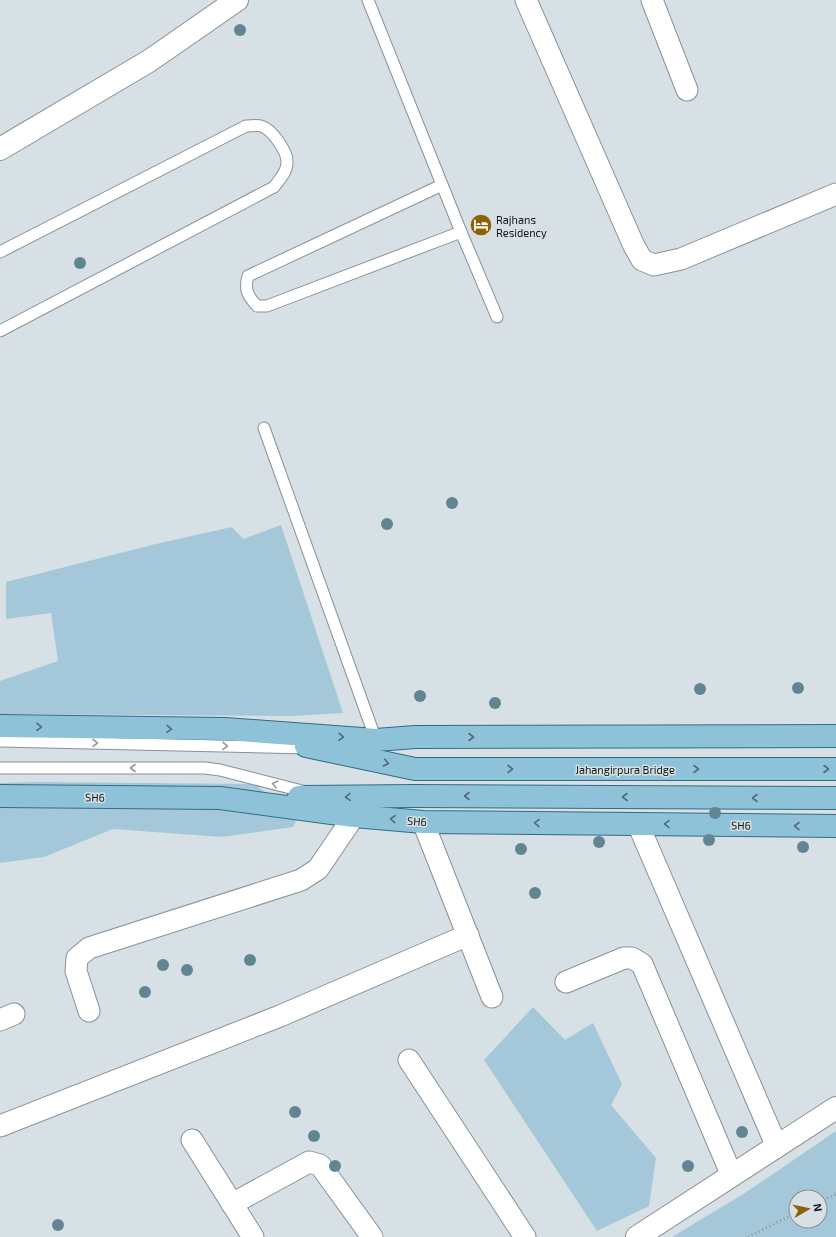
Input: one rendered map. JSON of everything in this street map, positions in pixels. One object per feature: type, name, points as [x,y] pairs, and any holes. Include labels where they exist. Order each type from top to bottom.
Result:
[{"type":"main road","points":[[0,726],[225,729],[376,740],[415,737],[836,736]]},
{"type":"main road","name":"Jahangirpura Bridge","points":[[225,729],[415,770],[836,769]]},
{"type":"main road","name":"SH6","points":[[0,796],[220,798],[354,816],[423,822],[836,826]]},
{"type":"main road","points":[[220,798],[415,796],[836,798]]},
{"type":"street","points":[[0,149],[149,61],[237,0]]},
{"type":"street","points":[[526,0],[634,246],[642,260],[654,265],[681,259],[836,194]]},
{"type":"street","points":[[652,0],[687,90]]},
{"type":"street","points":[[89,1011],[76,971],[77,958],[89,948],[301,880],[318,869],[354,816]]},
{"type":"street","points":[[423,822],[492,997]]},
{"type":"street","points":[[638,824],[777,1146]]},
{"type":"street","points":[[0,1126],[280,1016],[468,935]]},
{"type":"street","points":[[566,982],[624,958],[632,958],[642,964],[732,1176]]},
{"type":"street","points":[[409,1060],[525,1237]]},
{"type":"street","points":[[637,1237],[836,1108]]},
{"type":"street","points":[[192,1140],[253,1237]]},
{"type":"street","points":[[232,1204],[309,1162],[320,1165],[372,1237]]},
{"type":"lane","points":[[368,0],[497,318]]},
{"type":"lane","points":[[0,252],[246,126],[262,126],[273,134],[286,155],[288,163],[286,170],[274,187],[0,332]]},
{"type":"lane","points":[[442,185],[248,276],[245,285],[249,297],[257,306],[267,306],[461,232]]},
{"type":"lane","points":[[264,428],[376,740]]},
{"type":"lane","points":[[0,742],[314,748]]},
{"type":"lane","points":[[0,768],[205,768],[220,770],[326,797]]},
{"type":"path","points":[[748,1237],[788,1217]]},
{"type":"shaded area","points":[[281,525],[343,713],[294,716],[0,714],[0,681],[58,661],[51,613],[6,619],[6,582],[156,544],[232,527],[243,539]]},
{"type":"shaded area","points":[[0,783],[254,784],[298,816],[293,827],[222,837],[113,829],[44,857],[0,863]]},
{"type":"shaded area","points":[[533,1007],[565,1040],[593,1023],[622,1084],[611,1105],[656,1158],[649,1206],[597,1231],[484,1060]]},
{"type":"shaded area","points":[[836,1131],[836,1237],[672,1237],[745,1193]]},
{"type":"place","name":"Rajhans Residency","points":[[481,225]]}]
